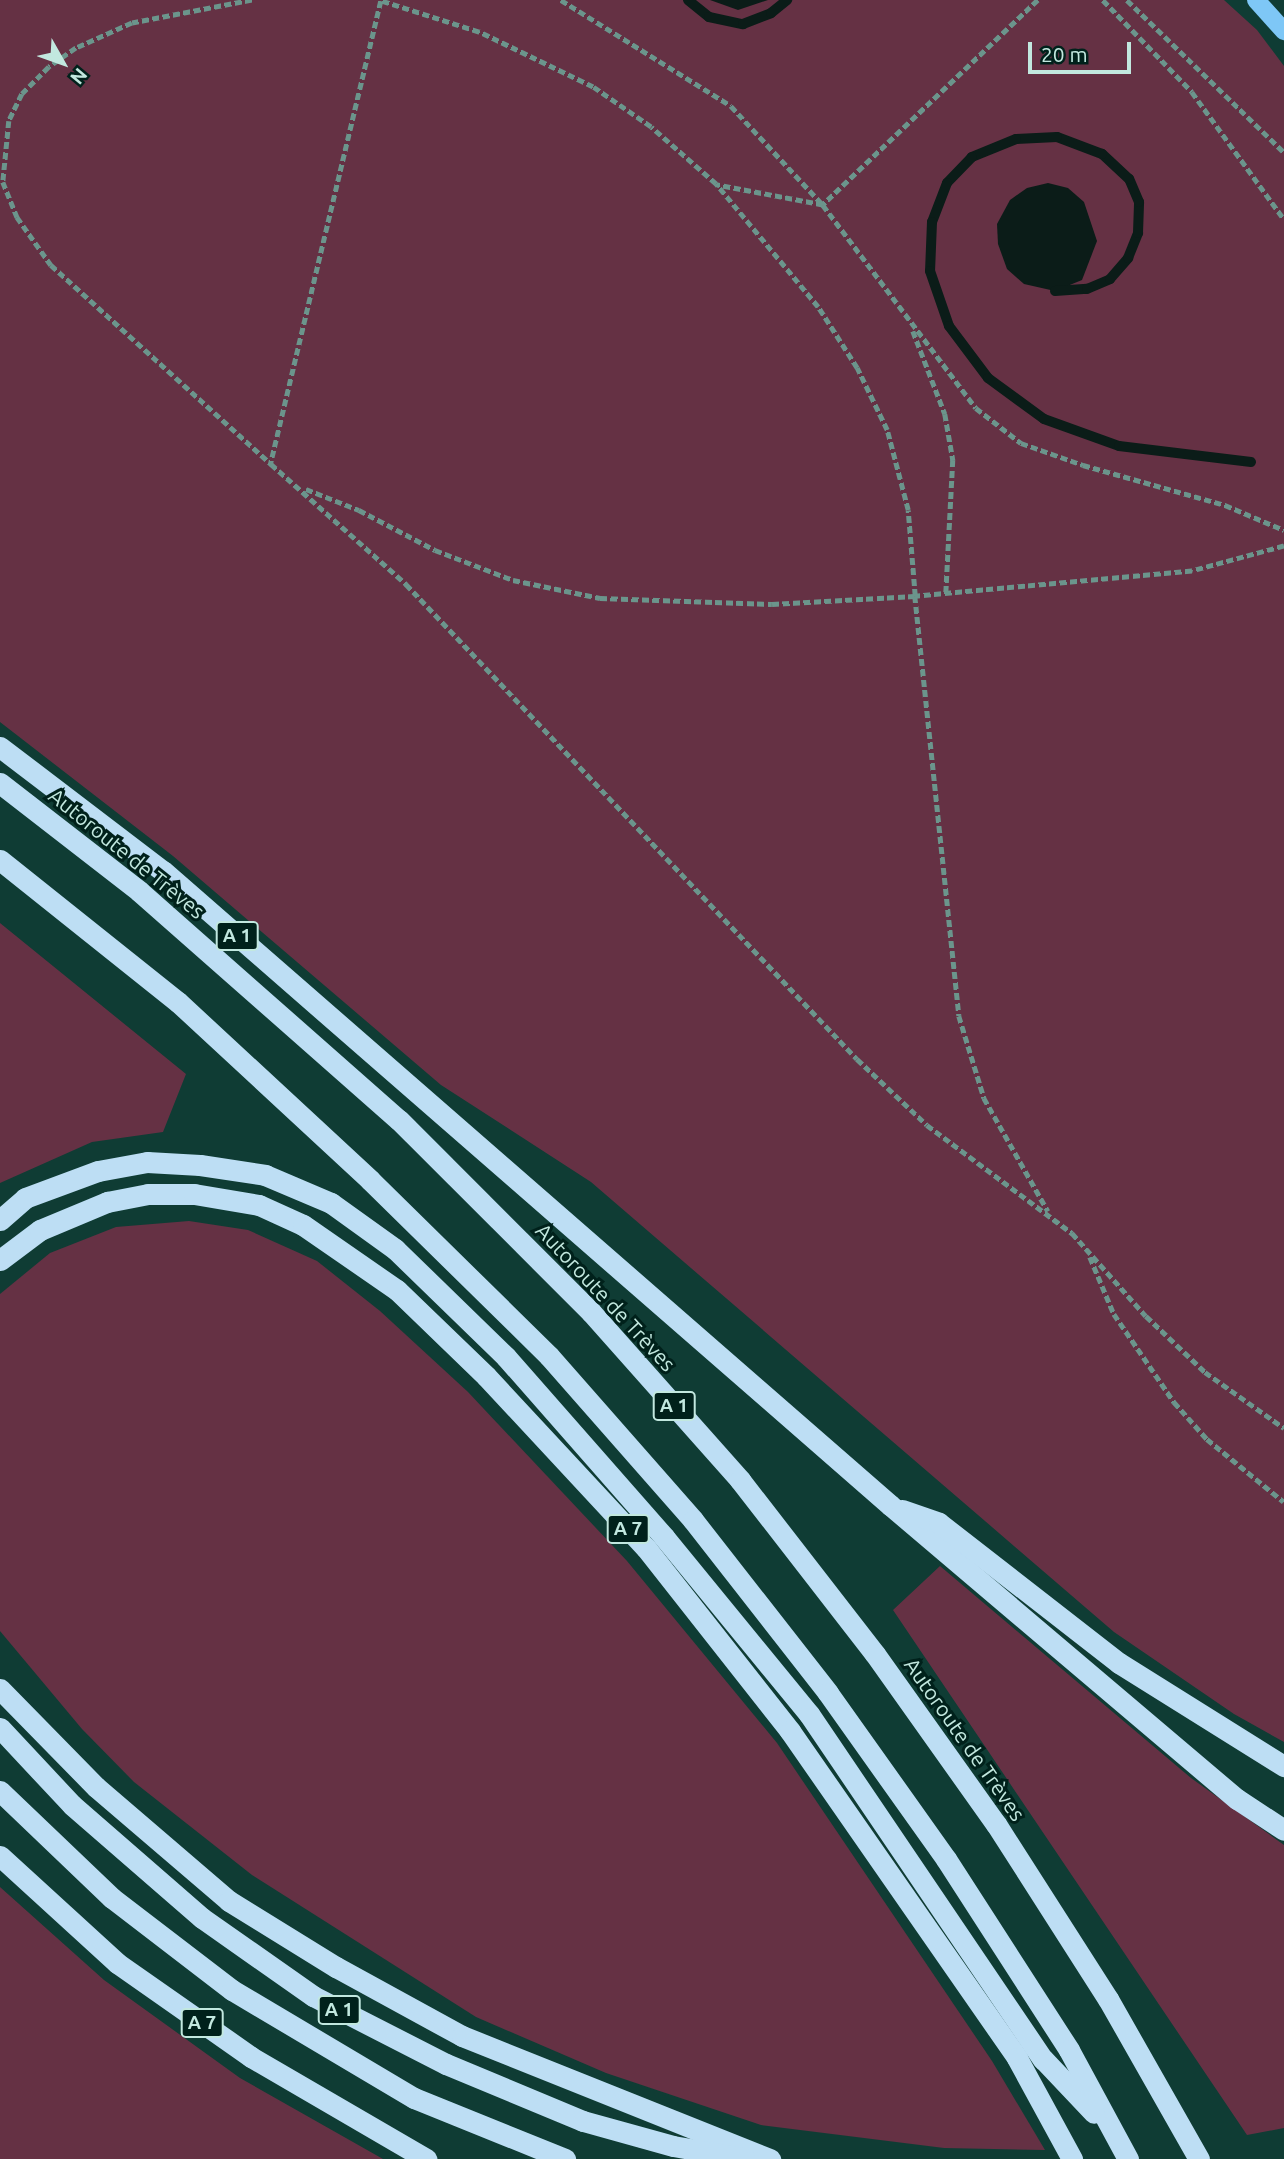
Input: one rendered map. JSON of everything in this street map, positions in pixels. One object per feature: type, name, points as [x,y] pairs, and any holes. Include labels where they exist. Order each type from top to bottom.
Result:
[{"type":"highway","name":"A 1","points":[[0,747],[163,870],[890,1505],[1237,1799],[1284,1830]]},
{"type":"highway","name":"Autoroute de Trèves","points":[[0,783],[139,891],[399,1120],[591,1312],[740,1480],[875,1654],[996,1824],[1108,1999],[1199,2159]]},
{"type":"highway","points":[[0,860],[178,1002],[370,1180],[549,1356],[693,1520],[828,1693],[946,1858],[1069,2050],[1128,2159]]},
{"type":"highway","points":[[0,1220],[25,1198],[98,1171],[147,1162],[201,1165],[265,1175],[331,1203],[396,1249],[506,1357],[664,1537],[809,1714],[1043,2059],[1115,2135]]},
{"type":"highway","name":"A 7","points":[[0,1260],[40,1230],[107,1202],[148,1194],[194,1194],[259,1206],[303,1225],[397,1290],[486,1376],[646,1549],[790,1731],[1017,2058],[1072,2159]]},
{"type":"highway","name":"A 1","points":[[890,1505],[939,1523],[1119,1662],[1284,1766]]},
{"type":"highway","points":[[0,1689],[96,1787],[229,1901],[335,1967],[463,2036],[770,2159]]},
{"type":"highway","name":"A 1","points":[[0,1728],[72,1805],[202,1918],[313,1996],[446,2064],[583,2120],[673,2146],[753,2159]]},
{"type":"highway","points":[[0,1791],[112,1898],[232,1990],[414,2098],[565,2159]]},
{"type":"highway","name":"A 7","points":[[0,1856],[117,1963],[251,2057],[426,2159]]},
{"type":"main road","points":[[1256,0],[1284,31]]},
{"type":"path","points":[[252,0],[132,23],[58,61],[22,94],[9,121],[3,182],[17,217],[51,265],[416,594],[857,1059],[927,1125],[1050,1214],[1205,1371],[1284,1427]]},
{"type":"path","points":[[271,464],[379,0],[479,33],[593,87],[651,127],[716,184],[818,307],[857,368],[887,430],[908,510],[959,1016],[984,1098],[1050,1214]]},
{"type":"path","points":[[561,0],[731,106],[823,205],[910,324],[976,408],[1021,443],[1083,465],[1225,505],[1284,530]]},
{"type":"path","points":[[823,205],[1038,0]]},
{"type":"path","points":[[1103,0],[1192,92],[1284,219]]},
{"type":"path","points":[[1127,0],[1284,152]]},
{"type":"path","points":[[716,184],[823,205]]},
{"type":"path","points":[[910,324],[945,414],[953,460],[946,592]]},
{"type":"path","points":[[300,487],[359,510],[435,550],[513,580],[600,598],[772,604],[915,596],[1192,571],[1284,546]]},
{"type":"path","points":[[1088,1253],[1114,1314],[1174,1402],[1207,1439],[1284,1502]]},
{"type":"shaded area","points":[[0,0],[1224,0],[1257,30],[1284,66],[1284,1742],[1234,1714],[1114,1632],[591,1182],[441,1085],[173,856],[0,722]]},
{"type":"shaded area","points":[[0,923],[186,1074],[163,1132],[92,1142],[0,1183]]},
{"type":"shaded area","points":[[189,1221],[248,1230],[317,1261],[380,1311],[468,1392],[627,1561],[777,1743],[992,2061],[1045,2150],[944,2148],[761,2125],[606,2073],[476,2017],[252,1875],[134,1782],[82,1729],[0,1631],[0,1294],[50,1253],[116,1227]]},
{"type":"shaded area","points":[[940,1566],[1191,1778],[1284,1845],[1284,2128],[1247,2135],[893,1610]]},
{"type":"shaded area","points":[[0,1887],[104,1980],[240,2078],[383,2159],[0,2159]]},
{"type":"water","points":[[710,0],[768,0],[738,10]]},
{"type":"water","points":[[1048,183],[1068,188],[1084,202],[1097,241],[1082,280],[1055,291],[1024,284],[1007,269],[998,244],[997,224],[1010,200],[1027,188]]},
{"type":"waterway","points":[[688,0],[709,17],[743,24],[771,13],[787,0]]},
{"type":"waterway","points":[[1055,291],[1087,289],[1110,279],[1128,258],[1138,233],[1139,202],[1129,179],[1102,154],[1057,137],[1016,139],[972,157],[947,183],[932,222],[930,271],[949,326],[988,378],[1044,419],[1119,446],[1251,462]]}]
